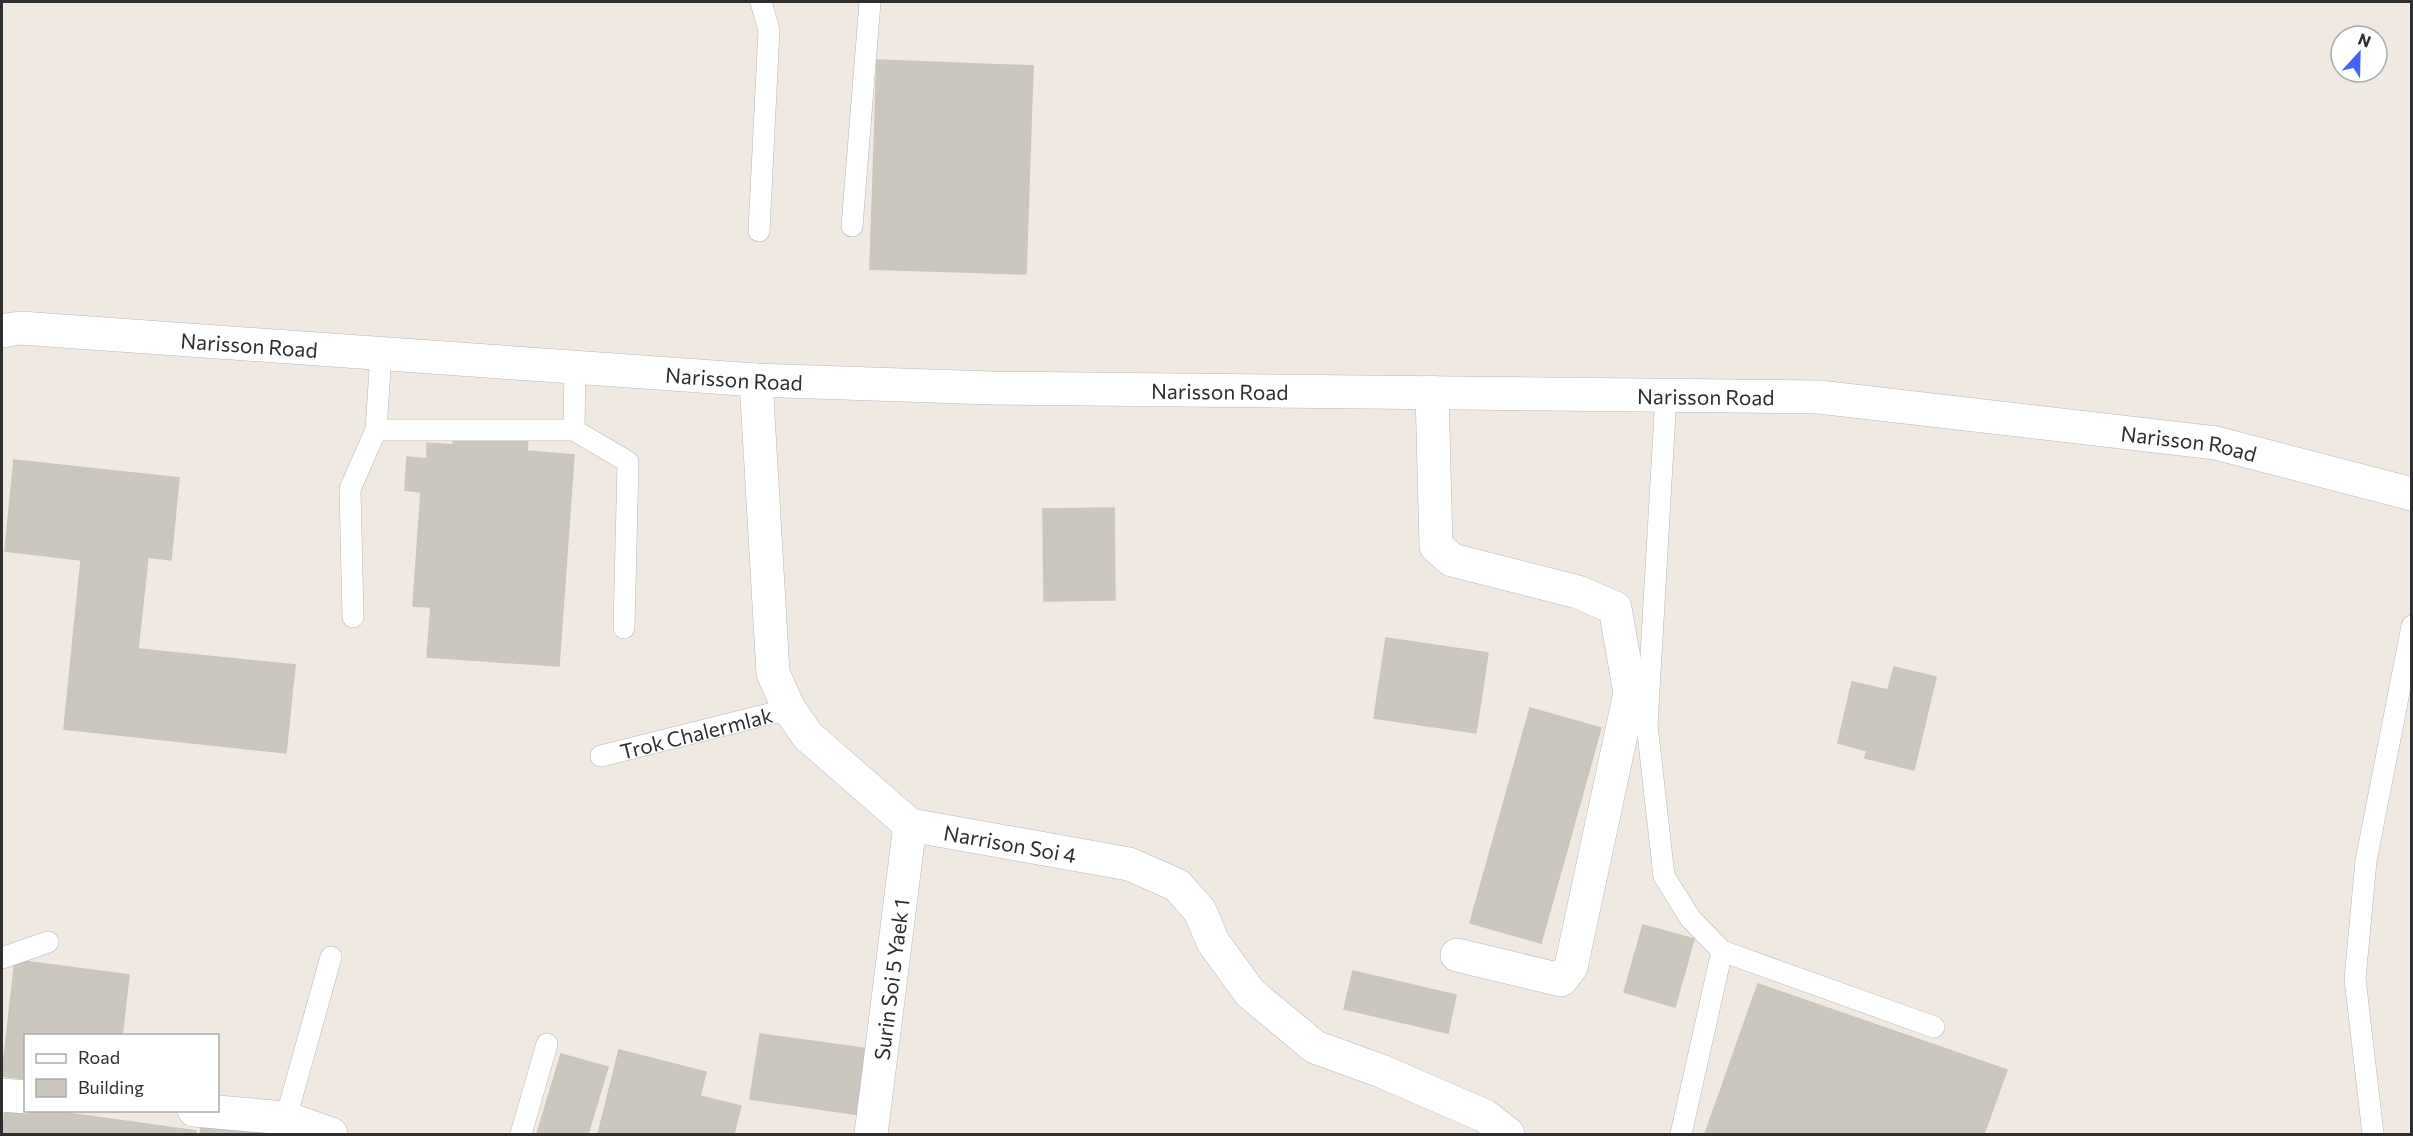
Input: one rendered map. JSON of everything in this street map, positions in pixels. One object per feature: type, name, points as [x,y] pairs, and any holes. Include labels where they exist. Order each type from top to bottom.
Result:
[{"type":"street","name":"Narisson Road","points":[[8,326],[756,380],[991,387],[1819,397],[2216,443],[2412,494]]},
{"type":"street","points":[[756,380],[773,673],[789,710],[808,736],[910,825]]},
{"type":"street","points":[[1432,392],[1436,546],[1452,561],[1578,592],[1615,608],[1629,693],[1571,968],[1561,980],[1457,955]]},
{"type":"street","name":"Surin Soi 5 Yaek 1","points":[[871,1134],[910,825]]},
{"type":"street","name":"Narrison Soi 4","points":[[910,825],[1129,864],[1177,885],[1200,911],[1214,942],[1250,993],[1315,1047],[1381,1071],[1485,1116],[1508,1134]]},
{"type":"street","points":[[2,1095],[24,1097]]},
{"type":"street","points":[[217,1112],[286,1118],[331,1134]]},
{"type":"lane","points":[[759,231],[769,30],[761,2]]},
{"type":"lane","points":[[852,226],[870,2]]},
{"type":"lane","points":[[353,617],[350,489],[376,430],[381,354]]},
{"type":"lane","points":[[574,368],[574,430]]},
{"type":"lane","points":[[1666,395],[1647,725],[1664,876],[1690,918],[1722,951],[1934,1027]]},
{"type":"lane","points":[[376,430],[574,430],[628,462],[624,628]]},
{"type":"lane","points":[[2373,1134],[2355,979],[2366,861],[2412,626]]},
{"type":"lane","name":"Trok Chalermlak","points":[[601,756],[789,710]]},
{"type":"lane","points":[[2,958],[48,942]]},
{"type":"lane","points":[[1681,1134],[1722,951]]},
{"type":"lane","points":[[286,1118],[331,957]]},
{"type":"lane","points":[[521,1134],[548,1044]]},
{"type":"building","points":[[877,60],[1033,66],[1026,274],[870,269]]},
{"type":"building","points":[[454,433],[528,438],[527,451],[574,455],[559,666],[427,657],[431,607],[413,606],[421,492],[405,490],[407,457],[427,459],[427,443],[453,445]]},
{"type":"building","points":[[14,460],[179,478],[171,560],[148,557],[138,649],[295,665],[286,753],[64,729],[81,560],[5,551]]},
{"type":"building","points":[[1114,508],[1115,600],[1044,601],[1043,509]]},
{"type":"building","points":[[1386,638],[1488,653],[1476,733],[1374,718]]},
{"type":"building","points":[[1894,667],[1936,677],[1914,770],[1865,758],[1867,751],[1838,743],[1852,682],[1888,690]]},
{"type":"building","points":[[1530,708],[1601,728],[1541,943],[1470,923]]},
{"type":"building","points":[[1643,925],[1694,939],[1675,1007],[1624,992]]},
{"type":"building","points":[[15,960],[129,975],[122,1034],[24,1034],[24,1079],[2,1076]]},
{"type":"building","points":[[1353,971],[1456,995],[1448,1033],[1344,1009]]},
{"type":"building","points":[[1758,984],[2007,1070],[1984,1134],[1705,1134]]},
{"type":"building","points":[[760,1034],[876,1050],[867,1116],[750,1099]]},
{"type":"building","points":[[619,1050],[706,1072],[700,1096],[741,1106],[734,1134],[598,1134]]},
{"type":"building","points":[[561,1054],[608,1067],[588,1134],[537,1134]]},
{"type":"building","points":[[6,1105],[24,1110],[24,1112],[59,1112],[196,1131],[196,1134],[2,1134]]},
{"type":"building","points":[[202,1124],[283,1134],[200,1134]]}]
